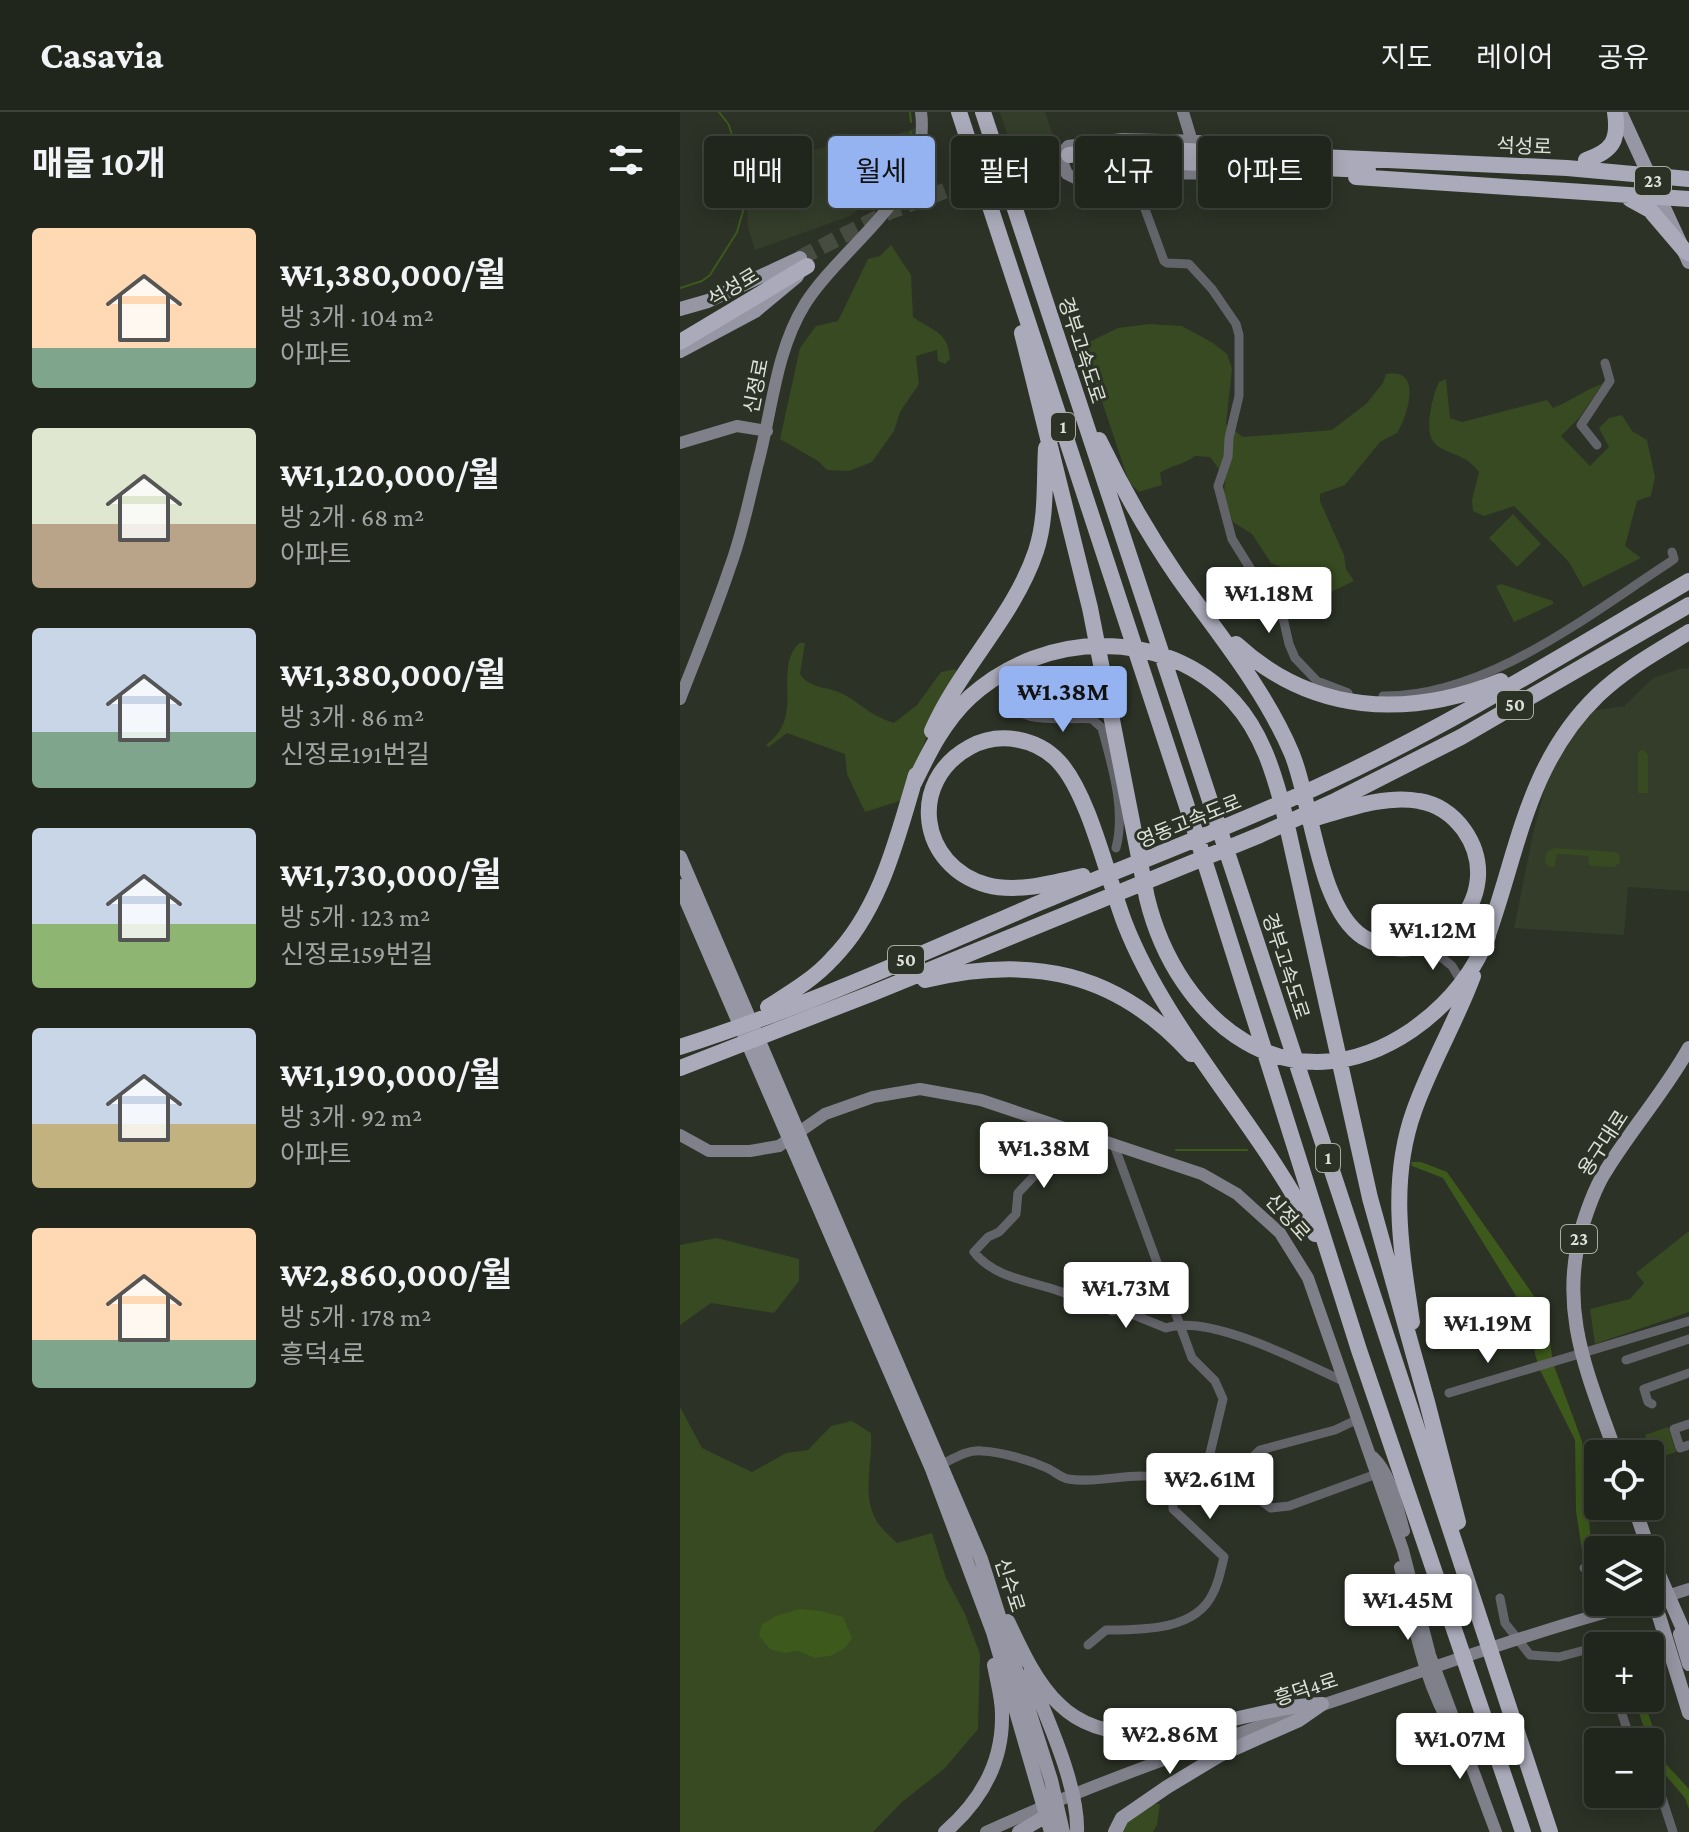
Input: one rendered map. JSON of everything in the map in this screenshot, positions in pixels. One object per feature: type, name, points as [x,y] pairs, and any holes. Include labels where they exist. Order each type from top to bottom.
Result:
[{"type":"highway","name":"1","points":[[959,112],[1344,1303],[1523,1832]]},
{"type":"highway","name":"경부고속도로","points":[[983,112],[1550,1832]]},
{"type":"highway","points":[[1586,160],[1599,156],[1611,147],[1618,131],[1618,112]]},
{"type":"highway","points":[[1333,153],[1586,160],[1689,172]]},
{"type":"highway","name":"석성로","points":[[1070,161],[1198,160]]},
{"type":"highway","points":[[1577,191],[1589,184],[1594,174],[1595,168],[1586,160]]},
{"type":"highway","name":"석성로","points":[[1331,163],[1689,179]]},
{"type":"highway","name":"석성로","points":[[1566,172],[1689,189]]},
{"type":"highway","points":[[1331,175],[1689,199]]},
{"type":"highway","points":[[1609,193],[1625,197],[1650,210],[1688,255]]},
{"type":"highway","points":[[998,227],[1092,619],[1147,898],[1158,938],[1180,979],[1222,1025],[1249,1046],[1286,1059],[1330,1061],[1367,1053],[1418,1025],[1462,983],[1480,957],[1488,936]]},
{"type":"highway","name":"석성로","points":[[680,331],[803,262]]},
{"type":"highway","name":"석성로","points":[[680,342],[803,262]]},
{"type":"highway","points":[[1063,358],[1131,505],[1259,691],[1286,741],[1300,776],[1328,886],[1341,912],[1359,934],[1394,948],[1425,944],[1452,929],[1468,912],[1478,872],[1466,834],[1448,814],[1421,801],[1387,800],[1337,806]]},
{"type":"highway","points":[[713,1036],[792,992],[817,974],[847,942],[868,909],[885,872],[924,752],[942,709],[1025,580],[1037,549],[1045,505],[1046,433]]},
{"type":"highway","name":"영동고속도로","points":[[680,1047],[920,954],[1332,780],[1451,719],[1689,581]]},
{"type":"highway","name":"50","points":[[1337,806],[1689,605]]},
{"type":"highway","points":[[1207,616],[1253,660],[1273,673],[1313,692],[1360,704],[1404,705],[1458,695],[1562,656]]},
{"type":"highway","points":[[1427,1402],[1398,1214],[1401,1166],[1414,1110],[1462,1005],[1488,936],[1538,778],[1561,737],[1598,695],[1621,676],[1689,632]]},
{"type":"highway","points":[[914,783],[940,732],[954,713],[992,680],[1029,660],[1060,649],[1127,647],[1158,654],[1205,678],[1221,690],[1258,738],[1269,761],[1284,812],[1370,1198],[1427,1402],[1485,1636]]},
{"type":"highway","points":[[1135,864],[1061,881],[1016,888],[992,886],[971,879],[951,865],[934,838],[928,810],[938,777],[955,757],[982,742],[1014,739],[1043,749],[1067,771],[1084,805],[1125,925],[1145,968],[1303,1211],[1344,1303]]},
{"type":"highway","name":"영동고속도로","points":[[680,1068],[1337,806]]},
{"type":"highway","points":[[873,993],[969,970],[1001,967],[1045,970],[1069,976],[1120,997],[1159,1024],[1188,1050],[1234,1105]]},
{"type":"main road","name":"23","points":[[1618,112],[1688,255]]},
{"type":"main road","points":[[680,309],[708,301],[803,262]]},
{"type":"main road","points":[[680,351],[755,311],[784,289],[803,262]]},
{"type":"main road","points":[[680,320],[708,301]]},
{"type":"main road","points":[[680,857],[891,1361]]},
{"type":"main road","points":[[680,886],[891,1361]]},
{"type":"main road","name":"용구대로","points":[[1611,1440],[1582,1355],[1572,1305],[1576,1246],[1588,1206],[1605,1171],[1673,1076],[1689,1048]]},
{"type":"main road","name":"신수로","points":[[891,1361],[981,1559],[1044,1783]]},
{"type":"main road","name":"신수로","points":[[937,1467],[1044,1783]]},
{"type":"main road","points":[[981,1559],[1010,1625],[1063,1766],[1077,1811],[1077,1832]]},
{"type":"main road","points":[[1664,1612],[1689,1643]]},
{"type":"main road","points":[[1659,1616],[1689,1713]]},
{"type":"main road","points":[[1663,1616],[1689,1664]]},
{"type":"main road","points":[[1010,1625],[1051,1696],[1075,1718],[1109,1732],[1133,1734],[1175,1730],[1296,1705],[1322,1704]]},
{"type":"main road","points":[[945,1832],[965,1815],[997,1761],[1002,1711],[994,1664],[993,1632]]},
{"type":"main road","points":[[1115,1832],[1122,1818],[1167,1787],[1220,1755],[1299,1720],[1322,1704]]},
{"type":"main road","points":[[1044,1783],[1052,1828]]},
{"type":"main road","points":[[1019,1832],[1056,1811],[1076,1793]]},
{"type":"street","name":"신정로","points":[[680,699],[731,566],[767,431],[785,343],[805,303],[901,190],[920,152],[921,112]]},
{"type":"street","points":[[1183,112],[1190,135]]},
{"type":"street","points":[[1333,153],[1205,141],[1122,139],[1068,146],[1060,156],[1067,174],[1077,179],[1109,173],[1152,172],[1338,176]]},
{"type":"street","points":[[1145,208],[1164,261],[1189,264],[1212,289],[1236,324],[1241,352],[1239,396],[1228,457],[1218,486],[1220,499],[1232,539],[1265,592],[1281,609],[1295,658],[1317,681],[1340,691],[1371,696],[1420,693],[1466,682],[1507,663],[1591,614],[1674,559],[1672,552]]},
{"type":"street","points":[[1597,445],[1581,425],[1610,381],[1605,363]]},
{"type":"street","points":[[680,443],[737,426],[767,431]]},
{"type":"street","points":[[1029,660],[1014,692],[1014,706],[1018,711],[1031,718],[1092,719],[1102,728],[1119,813],[1116,848]]},
{"type":"street","points":[[1425,944],[1452,966],[1462,983]]},
{"type":"street","name":"신정로","points":[[680,1135],[709,1151],[750,1151],[779,1146],[825,1114],[873,1097],[920,1089],[981,1100],[1220,1182],[1237,1194],[1280,1233],[1308,1278],[1403,1550],[1430,1655],[1496,1832]]},
{"type":"street","points":[[1090,1137],[1084,1154],[1035,1175],[1018,1193],[1016,1214],[974,1252],[980,1260],[1017,1280],[1057,1290],[1112,1311],[1122,1310],[1166,1328],[1179,1323],[1225,1332],[1275,1350],[1343,1381]]},
{"type":"street","points":[[1088,1645],[1106,1630],[1143,1630],[1189,1619],[1213,1596],[1224,1557],[1173,1509],[1172,1487],[1207,1466],[1223,1399],[1215,1381],[1192,1358],[1114,1145]]},
{"type":"street","points":[[1096,1268],[1169,1298]]},
{"type":"street","points":[[1449,1393],[1689,1321]]},
{"type":"street","points":[[1626,1360],[1689,1339]]},
{"type":"street","points":[[1652,1404],[1648,1402],[1644,1389],[1689,1373]]},
{"type":"street","points":[[1230,1478],[1260,1450],[1335,1430],[1356,1420]]},
{"type":"street","points":[[1689,1424],[1674,1429],[1680,1448],[1689,1445]]},
{"type":"street","points":[[937,1467],[972,1451],[985,1450],[1049,1468],[1065,1479],[1094,1480],[1127,1475],[1163,1477],[1177,1484]]},
{"type":"street","points":[[1368,1453],[1371,1476],[1397,1555],[1433,1691],[1470,1758]]},
{"type":"street","points":[[1368,1453],[1381,1465],[1396,1505],[1445,1676],[1467,1732],[1470,1758]]},
{"type":"street","points":[[1207,1466],[1230,1478],[1271,1508],[1289,1506],[1371,1476]]},
{"type":"street","name":"흥덕4로","points":[[1664,1596],[1689,1589]]},
{"type":"street","points":[[1500,1598],[1505,1623],[1530,1655],[1559,1657],[1584,1650]]},
{"type":"street","name":"흥덕4로","points":[[986,1832],[1076,1793],[1217,1740],[1471,1654],[1599,1616]]},
{"type":"street","points":[[1664,1804],[1673,1832]]},
{"type":"shaded area","points":[[1000,112],[1045,112],[1053,135],[1052,136],[1008,136]]},
{"type":"shaded area","points":[[916,128],[913,136],[891,136]]},
{"type":"shaded area","points":[[828,146],[828,208],[861,208],[850,216],[755,250],[748,227],[747,208],[812,208],[812,151]]},
{"type":"shaded area","points":[[891,245],[911,275],[913,317],[943,337],[950,359],[945,364],[938,361],[937,350],[916,356],[919,384],[900,412],[894,431],[872,462],[849,471],[827,470],[818,461],[780,439],[800,348],[816,326],[838,321],[868,259],[880,256]]},
{"type":"shaded area","points":[[1149,324],[1182,326],[1227,354],[1232,369],[1226,424],[1243,437],[1332,430],[1366,404],[1383,383],[1386,374],[1398,374],[1405,378],[1410,395],[1397,433],[1380,442],[1345,485],[1320,494],[1320,501],[1344,555],[1346,569],[1354,581],[1331,592],[1301,574],[1271,563],[1252,534],[1233,522],[1224,496],[1225,477],[1210,457],[1195,456],[1164,470],[1160,473],[1162,485],[1139,492],[1129,482],[1083,345],[1118,328]]},
{"type":"shaded area","points":[[1446,379],[1450,418],[1462,422],[1547,400],[1553,408],[1602,384],[1580,417],[1561,436],[1590,466],[1609,447],[1599,428],[1609,418],[1622,415],[1632,431],[1647,440],[1655,477],[1651,496],[1637,501],[1625,546],[1641,558],[1583,587],[1569,562],[1514,506],[1484,516],[1473,511],[1472,500],[1479,472],[1462,457],[1437,445],[1429,429],[1436,390],[1439,382]]},
{"type":"shaded area","points":[[1513,514],[1541,544],[1517,567],[1489,538]]},
{"type":"shaded area","points":[[1501,584],[1553,601],[1553,604],[1514,622],[1496,586]]},
{"type":"shaded area","points":[[799,643],[805,643],[800,674],[804,679],[845,695],[873,714],[894,723],[917,705],[941,672],[955,669],[958,675],[928,733],[903,800],[865,812],[847,774],[845,754],[787,733],[769,747],[766,745],[779,732],[785,719],[789,663]]},
{"type":"shaded area","points":[[1689,668],[1689,891],[1628,887],[1624,935],[1514,928],[1548,775],[1567,741],[1591,711],[1624,706],[1653,678]]},
{"type":"shaded area","points":[[1642,749],[1648,754],[1648,793],[1638,793],[1638,753]]},
{"type":"shaded area","points":[[1554,848],[1615,852],[1619,854],[1620,862],[1615,867],[1592,866],[1589,865],[1588,856],[1557,854],[1555,866],[1550,867],[1545,863],[1546,853]]},
{"type":"shaded area","points":[[1411,1162],[1421,1162],[1447,1172],[1546,1313],[1553,1363],[1582,1441],[1584,1520],[1589,1520],[1590,1536],[1584,1536],[1584,1560],[1576,1511],[1575,1440],[1539,1368],[1531,1320],[1443,1178],[1412,1166]]},
{"type":"shaded area","points":[[1689,1231],[1689,1312],[1595,1344],[1590,1309],[1630,1299],[1644,1283],[1636,1273]]},
{"type":"shaded area","points":[[717,1238],[799,1259],[799,1281],[774,1313],[711,1303],[680,1325],[680,1245]]},
{"type":"shaded area","points":[[680,1407],[702,1448],[752,1472],[786,1453],[808,1450],[831,1426],[852,1421],[871,1433],[869,1498],[879,1525],[897,1543],[932,1533],[946,1578],[965,1614],[980,1654],[978,1729],[945,1768],[902,1802],[873,1832],[680,1832]]},
{"type":"shaded area","points":[[1668,1427],[1676,1452],[1664,1456],[1664,1440],[1647,1440],[1645,1435]]},
{"type":"shaded area","points":[[800,1609],[843,1617],[852,1638],[845,1648],[830,1656],[815,1658],[798,1651],[784,1653],[770,1649],[759,1636],[762,1624]]},
{"type":"shaded area","points":[[1639,1712],[1648,1712],[1653,1728],[1644,1728]]},
{"type":"shaded area","points":[[1664,1760],[1689,1789],[1689,1809],[1685,1798],[1664,1773]]},
{"type":"shaded area","points":[[1148,1804],[1160,1804],[1153,1832],[1118,1832],[1131,1816]]},
{"type":"waterway","points":[[680,288],[710,275],[737,232],[745,204],[729,125],[719,112]]},
{"type":"waterway","points":[[910,112],[911,122]]},
{"type":"waterway","points":[[910,136],[911,132]]},
{"type":"waterway","points":[[1176,1150],[1247,1150]]},
{"type":"tunnel","points":[[800,258],[891,211],[966,183],[1069,155]]}]
